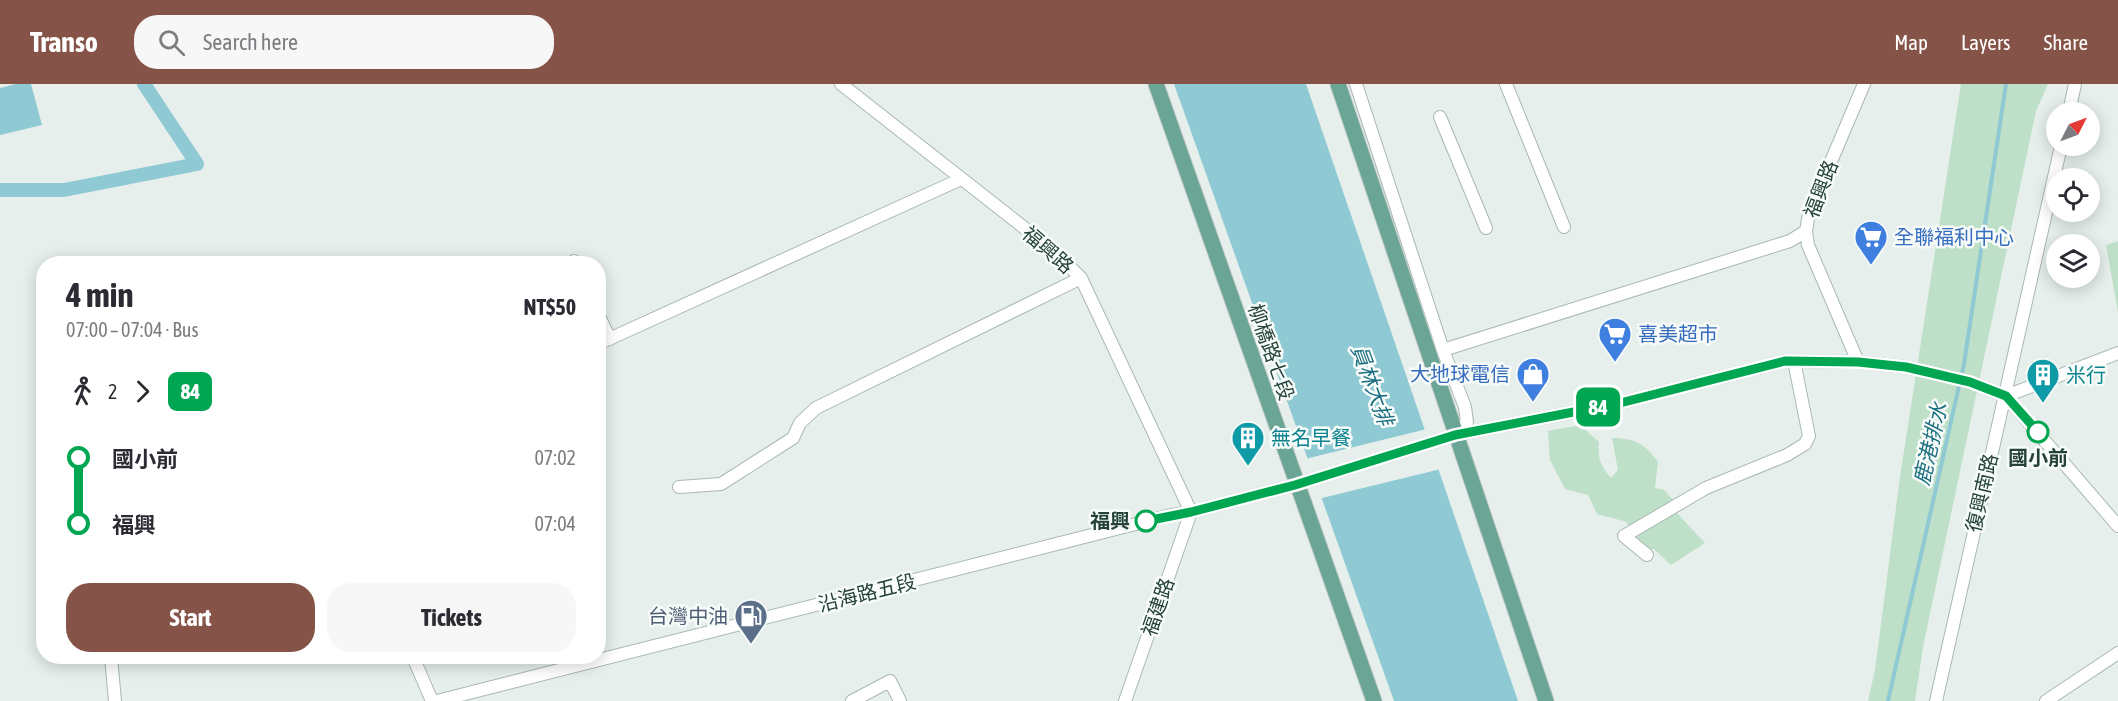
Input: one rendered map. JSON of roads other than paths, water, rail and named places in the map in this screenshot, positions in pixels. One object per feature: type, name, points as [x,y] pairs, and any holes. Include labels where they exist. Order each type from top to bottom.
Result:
[{"type":"main road","name":"柳橋路七段","points":[[1156,84],[1295,485],[1374,701]]},
{"type":"main road","points":[[1338,84],[1546,701]]},
{"type":"street","name":"福興路","points":[[842,84],[1055,252],[1081,278],[1191,512]]},
{"type":"street","points":[[1356,84],[1443,350],[1465,407],[1467,422],[1455,435]]},
{"type":"street","points":[[1506,84],[1564,227]]},
{"type":"street","name":"福興路","points":[[1858,362],[1808,245],[1806,231],[1809,213],[1864,84]]},
{"type":"street","points":[[2071,102],[2075,84]]},
{"type":"street","points":[[1440,117],[1486,228]]},
{"type":"street","name":"復興南路","points":[[1936,701],[2059,156]]},
{"type":"street","points":[[606,340],[961,179]]},
{"type":"street","points":[[1443,350],[1772,247],[1790,241],[1806,231]]},
{"type":"street","points":[[679,487],[721,484],[793,438],[800,423],[816,408],[1081,278]]},
{"type":"street","points":[[2006,396],[2118,353]]},
{"type":"street","points":[[1455,435],[1620,403],[1785,361],[1858,362],[1932,372],[1970,382],[2006,396],[2118,525]]},
{"type":"street","points":[[1647,555],[1624,536],[1706,488],[1787,455],[1804,444],[1809,436],[1794,362]]},
{"type":"street","name":"沿海路五段","points":[[606,658],[1156,518],[1191,512],[1295,485],[1455,435]]},
{"type":"street","name":"福建路","points":[[1125,701],[1191,512]]},
{"type":"street","points":[[2046,701],[2118,653]]},
{"type":"street","points":[[112,664],[115,701]]},
{"type":"street","points":[[416,664],[432,701]]},
{"type":"street","name":"沿海路五段","points":[[437,701],[582,664]]},
{"type":"street","points":[[852,701],[890,681],[900,701]]},
{"type":"water","points":[[16,84],[31,84],[42,125],[0,135],[0,88]]},
{"type":"water","name":"員林大排","points":[[1174,84],[1306,84],[1518,701],[1394,701]]},
{"type":"waterway","points":[[0,190],[64,190],[197,164],[144,84]]},
{"type":"waterway","name":"鹿港排水","points":[[1888,701],[1964,364],[2006,84]]},
{"type":"place","name":"全聯福利中心","points":[[1871,266]]},
{"type":"place","name":"喜美超市","points":[[1615,363]]},
{"type":"place","name":"大地球電信","points":[[1533,403]]},
{"type":"place","name":"米行","points":[[2043,404]]},
{"type":"place","name":"國小前","points":[[2038,432]]},
{"type":"place","name":"無名早餐","points":[[1248,467]]},
{"type":"place","name":"福興","points":[[1146,521]]},
{"type":"place","name":"台灣中油","points":[[751,645]]}]
